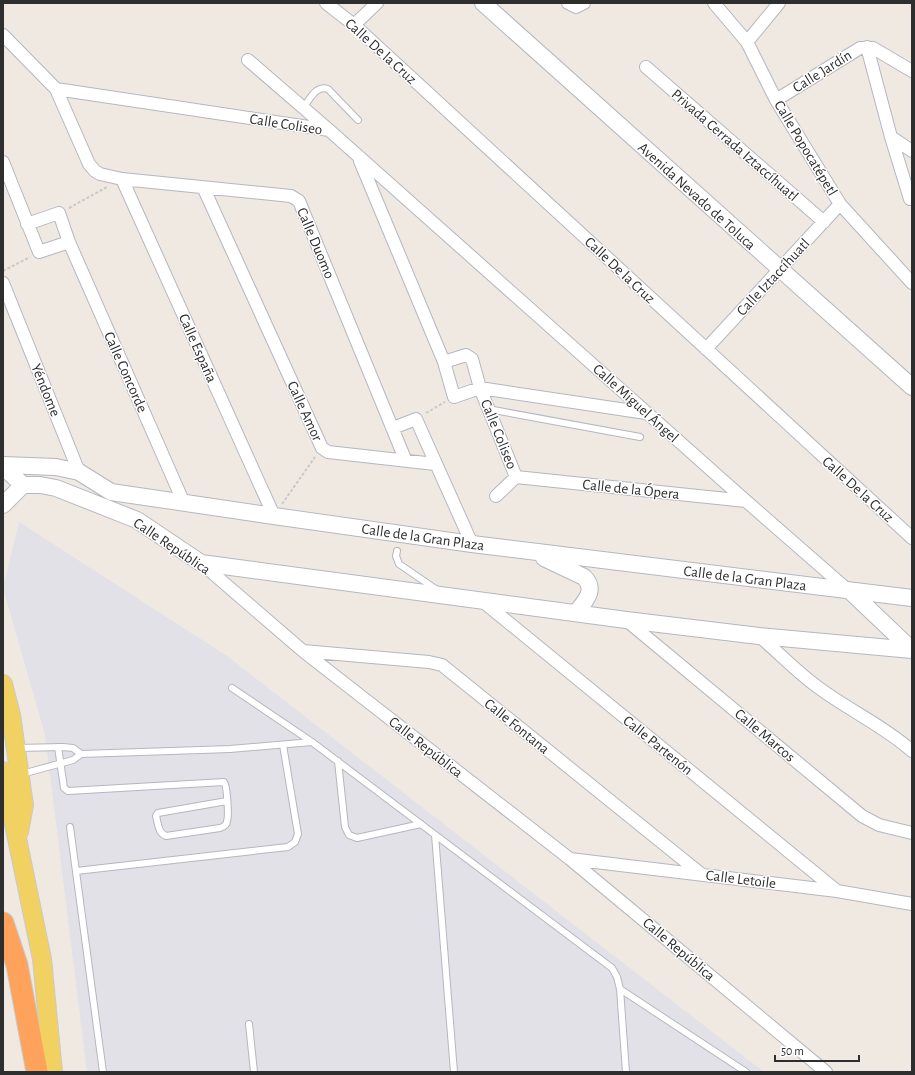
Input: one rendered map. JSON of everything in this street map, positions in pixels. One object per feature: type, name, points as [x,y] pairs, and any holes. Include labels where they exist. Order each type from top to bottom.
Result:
[{"type":"highway","points":[[3,923],[17,965],[37,1072]]},
{"type":"highway","points":[[3,946],[23,1072]]},
{"type":"main road","points":[[3,684],[11,715],[16,748],[12,773],[24,805],[17,842],[42,959],[53,1072]]},
{"type":"street","name":"Calle De la Cruz","points":[[326,3],[354,25],[912,538]]},
{"type":"street","points":[[340,3],[354,25],[377,3]]},
{"type":"street","name":"Avenida Nevado de Toluca","points":[[483,3],[912,387]]},
{"type":"street","points":[[568,3],[576,7],[584,3]]},
{"type":"street","name":"Calle Popocatépetl","points":[[714,3],[747,42],[776,100],[840,204],[912,283]]},
{"type":"street","points":[[747,42],[779,3]]},
{"type":"street","points":[[3,35],[56,89]]},
{"type":"street","points":[[866,47],[910,199]]},
{"type":"street","name":"Calle Jardín","points":[[776,100],[860,48],[873,48],[912,71]]},
{"type":"street","points":[[248,60],[329,130]]},
{"type":"street","name":"Privada Cerrada Iztaccíhuatl","points":[[646,67],[824,222]]},
{"type":"street","name":"Calle Coliseo","points":[[56,89],[329,130],[358,157],[444,362],[454,397],[480,388]]},
{"type":"street","name":"Calle Duomo","points":[[56,89],[89,164],[100,174],[122,180],[291,196],[299,201],[405,460]]},
{"type":"street","points":[[891,137],[912,150]]},
{"type":"street","name":"Calle Miguel Ángel","points":[[358,157],[850,592],[912,650]]},
{"type":"street","points":[[3,162],[27,224],[39,252],[69,242],[59,213],[27,224]]},
{"type":"street","name":"Calle España","points":[[122,180],[274,516]]},
{"type":"street","name":"Calle Amor","points":[[204,188],[322,448],[328,452],[435,464]]},
{"type":"street","name":"Calle Iztaccíhuatl","points":[[706,349],[840,204]]},
{"type":"street","name":"Calle Concorde","points":[[69,242],[183,501]]},
{"type":"street","points":[[3,283],[8,311]]},
{"type":"street","name":"Yéndome","points":[[8,311],[79,472]]},
{"type":"street","name":"Calle Coliseo","points":[[444,362],[466,355],[470,356],[480,388],[516,477],[496,496]]},
{"type":"street","points":[[480,388],[646,412]]},
{"type":"street","points":[[393,428],[416,419],[472,544]]},
{"type":"street","points":[[3,466],[23,485],[3,505]]},
{"type":"street","name":"Calle de la Gran Plaza","points":[[3,466],[56,467],[79,472],[111,492],[183,501],[274,516],[530,552],[850,592],[912,598]]},
{"type":"street","name":"Calle de la Ópera","points":[[516,477],[746,501]]},
{"type":"street","name":"Calle República","points":[[23,485],[40,485],[56,488],[137,520],[200,563],[303,651],[570,859],[826,1072]]},
{"type":"street","points":[[530,552],[584,577],[587,580],[590,585],[590,594],[576,613]]},
{"type":"street","points":[[200,563],[626,620],[760,636],[912,650]]},
{"type":"street","name":"Calle Partenón","points":[[480,600],[837,891]]},
{"type":"street","name":"Calle Marcos","points":[[626,620],[862,816],[879,825],[912,833]]},
{"type":"street","points":[[760,636],[814,685],[857,714],[898,738],[912,751]]},
{"type":"street","name":"Calle Fontana","points":[[303,651],[429,662],[442,665],[701,874]]},
{"type":"street","name":"Calle Letoile","points":[[570,859],[837,891],[912,904]]},
{"type":"lane","points":[[303,108],[318,89],[322,87],[328,89],[358,120]]},
{"type":"lane","points":[[488,409],[640,437]]},
{"type":"lane","points":[[397,551],[396,556],[399,564],[443,595]]},
{"type":"lane","points":[[232,688],[338,761],[612,968],[618,977],[620,989],[626,1072]]},
{"type":"lane","points":[[16,748],[73,748],[80,754],[230,750],[312,742]]},
{"type":"lane","points":[[76,871],[288,848],[295,842],[298,834],[283,745]]},
{"type":"lane","points":[[58,747],[66,791],[221,781],[226,784],[227,801],[228,821],[225,826],[166,836],[162,834],[160,830],[156,816],[158,813],[227,801]]},
{"type":"lane","points":[[12,773],[60,764],[74,760],[80,754]]},
{"type":"lane","points":[[338,761],[344,827],[349,835],[357,838],[421,824]]},
{"type":"lane","points":[[70,827],[103,1072]]},
{"type":"lane","points":[[435,835],[454,1072]]},
{"type":"lane","points":[[620,989],[740,1070],[746,1072]]},
{"type":"lane","points":[[249,1024],[254,1072]]},
{"type":"path","points":[[59,213],[122,180]]},
{"type":"path","points":[[3,271],[39,252]]},
{"type":"path","points":[[416,419],[454,397]]},
{"type":"path","points":[[274,516],[322,448]]},
{"type":"shaded area","points":[[19,522],[227,656],[764,1072],[87,1072],[45,735],[3,588]]}]
